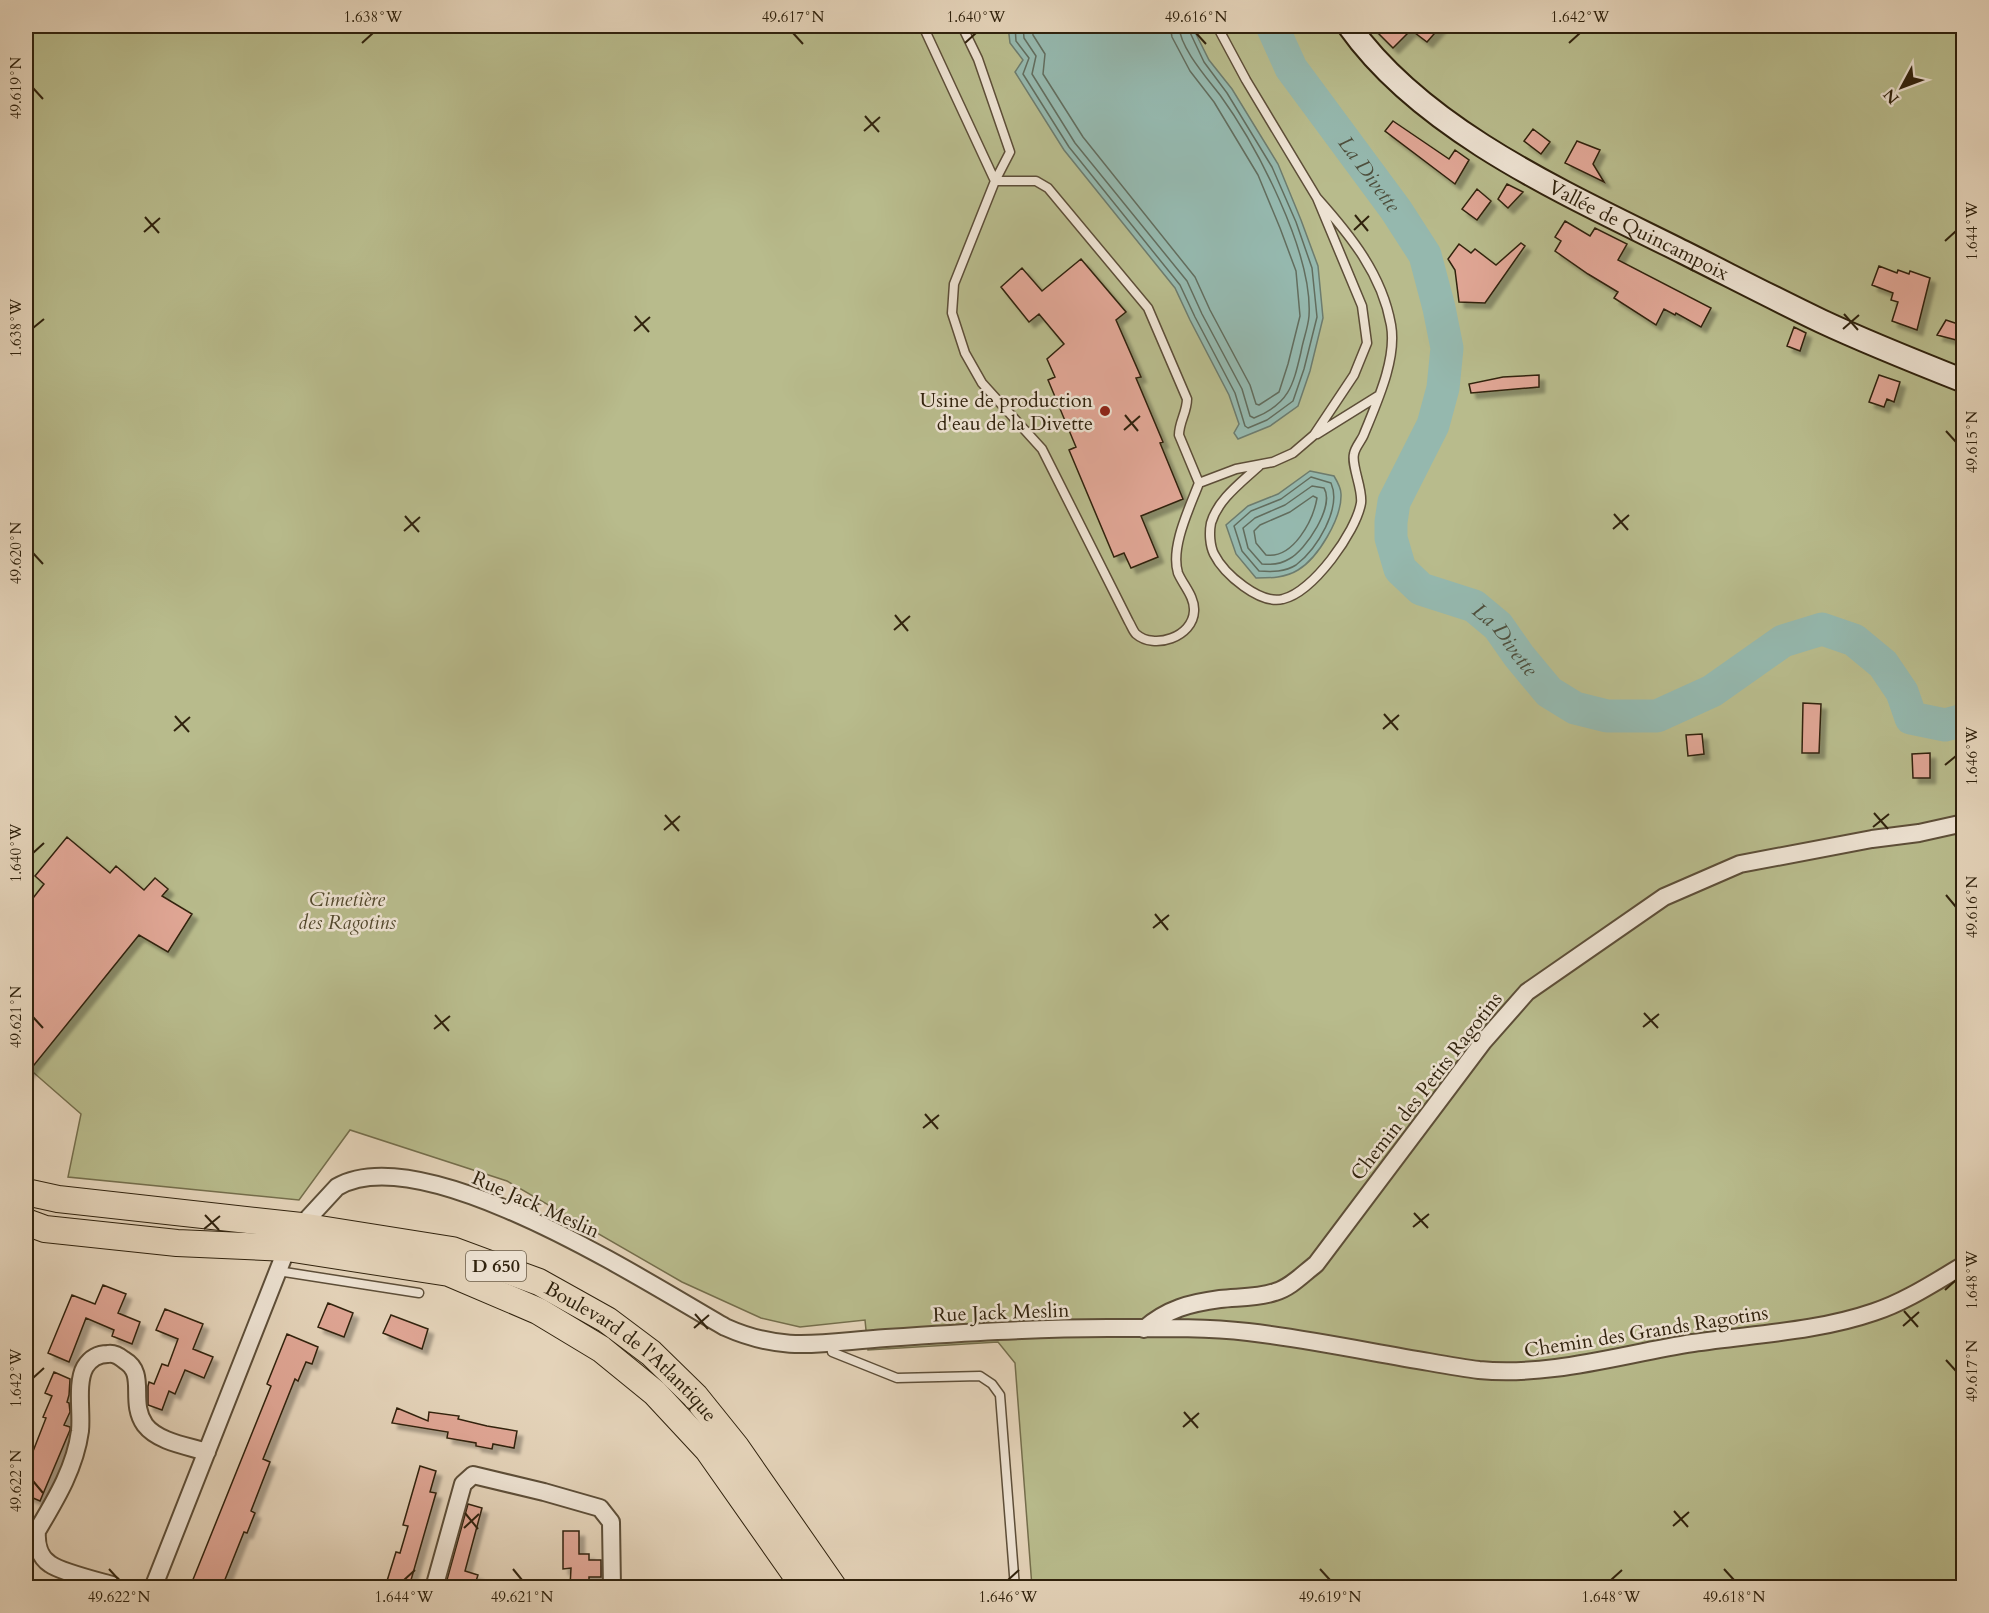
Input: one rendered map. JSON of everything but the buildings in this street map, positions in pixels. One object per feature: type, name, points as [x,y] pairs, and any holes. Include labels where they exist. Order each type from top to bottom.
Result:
[{"type":"main road","name":"Vallée de Quincampoix","points":[[1348,26],[1369,51],[1412,94],[1461,130],[1532,174],[1822,322],[1964,381]]},
{"type":"main road","name":"Boulevard de l'Atlantique","points":[[26,1192],[58,1199],[301,1226],[452,1250],[539,1282],[606,1320],[651,1353],[695,1396],[736,1447],[834,1587]]},
{"type":"main road","name":"Boulevard de l'Atlantique","points":[[26,1222],[45,1229],[177,1243],[282,1259],[449,1274],[538,1311],[601,1349],[655,1393],[708,1450],[805,1587]]},
{"type":"street","name":"Chemin des Petits Ragotins","points":[[1144,1329],[1160,1315],[1196,1303],[1262,1296],[1277,1292],[1289,1286],[1316,1264],[1483,1042],[1527,992],[1664,897],[1740,864],[1964,823]]},
{"type":"street","name":"Rue Jack Meslin","points":[[153,1587],[282,1259],[301,1226],[327,1196],[344,1183],[366,1177],[387,1176],[418,1181],[477,1198],[531,1221],[634,1275],[724,1327],[747,1337],[782,1344],[831,1344],[884,1338],[1105,1328],[1144,1329]]},
{"type":"street","name":"Chemin des Grands Ragotins","points":[[1144,1329],[1247,1332],[1479,1370],[1524,1372],[1846,1320],[1876,1312],[1910,1296],[1964,1265]]},
{"type":"street","points":[[113,1587],[50,1565],[42,1557],[36,1539],[37,1531],[67,1479],[74,1458],[80,1430],[82,1375],[86,1365],[102,1354],[112,1353],[133,1365],[137,1374],[137,1411],[146,1427],[161,1437],[207,1452]]},
{"type":"street","points":[[434,1587],[463,1484],[473,1475],[600,1508],[611,1522],[612,1587]]},
{"type":"lane","points":[[923,26],[995,181]]},
{"type":"lane","points":[[962,26],[978,59],[1010,152],[995,181],[954,284],[952,313],[958,336],[982,383],[1042,449],[1137,634],[1148,640],[1161,641],[1174,638],[1184,631],[1192,620],[1194,610],[1190,595],[1178,572],[1176,559],[1184,522],[1199,483],[1179,435],[1179,427],[1187,409],[1187,399],[1148,308],[1048,188],[1036,181],[995,181]]},
{"type":"lane","points":[[1217,26],[1241,72],[1317,198],[1362,306],[1367,344],[1354,375],[1314,435]]},
{"type":"lane","points":[[1260,465],[1220,505],[1210,527],[1210,540],[1214,554],[1235,580],[1263,596],[1273,600],[1282,599],[1304,586],[1334,556],[1356,516],[1361,502],[1353,454],[1364,436],[1392,348],[1391,324],[1373,273],[1360,250],[1317,198]]},
{"type":"lane","points":[[1199,483],[1236,469],[1273,462],[1293,453],[1314,435],[1378,396]]},
{"type":"lane","points":[[282,1259],[419,1293]]},
{"type":"lane","points":[[831,1344],[832,1352],[897,1378],[980,1376],[992,1384],[1000,1395],[1015,1587]]},
{"type":"green space","name":"Cimetière des Ragotins","points":[[26,26],[1963,26],[1963,1587],[1032,1587],[1015,1363],[998,1342],[868,1350],[865,1320],[800,1327],[761,1318],[682,1282],[507,1181],[350,1130],[299,1200],[68,1177],[81,1114],[26,1066]]},
{"type":"water","points":[[1008,26],[1192,26],[1209,60],[1232,89],[1278,164],[1318,266],[1323,318],[1310,371],[1298,406],[1270,426],[1238,439],[1234,433],[1239,424],[1229,395],[1175,288],[1064,150],[1015,72],[1023,60],[1010,43]]},
{"type":"water","points":[[1310,471],[1334,476],[1339,485],[1340,504],[1333,525],[1321,547],[1298,570],[1283,576],[1256,578],[1236,554],[1226,525],[1248,506],[1278,494]]},
{"type":"waterway","name":"La Divette","points":[[1272,26],[1291,68],[1396,210],[1425,255],[1439,308],[1447,348],[1443,388],[1433,425],[1394,502],[1391,522],[1391,538],[1400,569],[1421,589],[1474,606],[1498,626],[1549,692],[1575,708],[1607,716],[1657,716],[1712,691],[1783,641],[1822,629],[1854,640],[1883,664],[1902,692],[1911,718],[1945,725],[1964,720]]},
{"type":"place","name":"Usine de production d'eau de la Divette","points":[[1105,411]]}]
